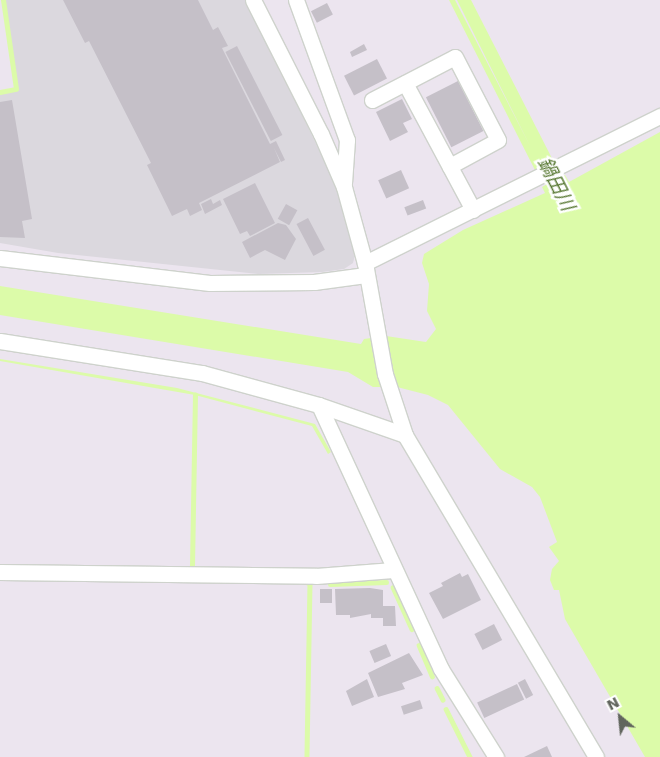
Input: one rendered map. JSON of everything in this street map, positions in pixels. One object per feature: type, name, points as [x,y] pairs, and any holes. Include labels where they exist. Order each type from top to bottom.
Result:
[{"type":"street","points":[[254,0],[321,134],[344,187],[365,269],[393,402],[405,435],[596,757]]},
{"type":"street","points":[[296,0],[347,140],[344,187]]},
{"type":"street","points":[[372,100],[455,57],[498,140],[450,166]]},
{"type":"street","points":[[405,83],[474,210]]},
{"type":"street","points":[[0,258],[210,282],[314,282],[365,269],[474,210],[660,116]]},
{"type":"street","points":[[0,341],[202,373],[319,405],[405,435]]},
{"type":"street","points":[[319,405],[393,570],[441,669],[496,757]]},
{"type":"street","points":[[0,572],[316,576],[393,570]]},
{"type":"shaded area","points":[[3,0],[247,0],[340,194],[355,255],[353,263],[344,269],[322,272],[258,274],[58,253],[0,243],[0,92],[16,89]]},
{"type":"water","name":"鍋田川","points":[[449,0],[455,0],[530,146],[457,0],[471,0],[561,176],[565,175],[569,182],[660,132],[660,757],[645,757],[565,619],[559,590],[554,590],[550,580],[552,569],[559,561],[549,547],[557,542],[540,497],[532,487],[500,469],[448,405],[428,395],[397,387],[373,387],[348,372],[0,315],[0,286],[361,344],[364,339],[386,336],[426,342],[436,329],[427,311],[429,284],[422,263],[424,254],[463,230],[545,193],[542,187],[549,183],[541,165],[542,171],[537,174]]},
{"type":"water","points":[[0,359],[177,388],[315,424],[331,452],[328,454],[312,426],[195,395],[0,361]]},
{"type":"building","points":[[63,0],[198,0],[213,30],[218,27],[228,46],[222,48],[270,144],[276,141],[285,160],[281,162],[274,148],[280,162],[199,203],[202,210],[190,216],[187,209],[172,216],[147,165],[151,163],[89,41],[85,43]]},
{"type":"building","points":[[327,3],[333,15],[317,23],[311,11]]},
{"type":"building","points":[[364,44],[367,50],[352,57],[350,52]]},
{"type":"building","points":[[237,46],[282,135],[271,141],[225,52]]},
{"type":"building","points":[[377,59],[387,79],[354,95],[344,76]]},
{"type":"building","points":[[458,81],[483,131],[451,147],[426,97]]},
{"type":"building","points":[[402,99],[412,119],[403,123],[408,132],[390,141],[376,112]]},
{"type":"building","points":[[12,100],[32,219],[22,221],[25,238],[0,237],[0,102]]},
{"type":"building","points":[[401,170],[409,188],[386,198],[378,180]]},
{"type":"building","points":[[255,183],[275,223],[250,236],[247,231],[240,234],[223,199]]},
{"type":"building","points":[[211,199],[213,204],[220,200],[222,205],[205,214],[201,204]]},
{"type":"building","points":[[423,200],[426,208],[408,216],[404,207]]},
{"type":"building","points":[[286,204],[297,210],[289,225],[278,219]]},
{"type":"building","points":[[308,218],[325,250],[313,256],[297,224]]},
{"type":"building","points":[[278,223],[286,225],[296,239],[285,260],[265,250],[250,258],[242,242]]},
{"type":"building","points":[[460,573],[462,577],[468,574],[481,600],[443,619],[429,593],[443,586],[441,583]]},
{"type":"building","points":[[370,588],[383,590],[383,606],[395,606],[396,626],[383,626],[383,618],[371,618],[371,614],[350,618],[350,615],[336,615],[335,589]]},
{"type":"building","points":[[320,589],[332,589],[332,603],[320,603]]},
{"type":"building","points":[[494,624],[502,640],[483,650],[474,634]]},
{"type":"building","points":[[386,644],[391,656],[375,663],[369,651]]},
{"type":"building","points":[[409,653],[423,675],[402,683],[405,689],[378,697],[368,673]]},
{"type":"building","points":[[367,679],[374,697],[352,706],[346,691]]},
{"type":"building","points":[[525,679],[533,695],[526,699],[518,683]]},
{"type":"building","points":[[517,684],[524,699],[484,718],[477,703]]},
{"type":"building","points":[[420,700],[423,709],[404,715],[401,706]]},
{"type":"building","points":[[547,746],[552,757],[524,757]]},
{"type":"waterway","points":[[0,92],[16,89],[3,0]]},
{"type":"waterway","points":[[192,566],[195,395]]},
{"type":"waterway","points":[[306,582],[310,583],[307,757]]},
{"type":"waterway","points":[[330,584],[386,582]]},
{"type":"waterway","points":[[393,587],[412,629]]},
{"type":"waterway","points":[[419,645],[432,676]]},
{"type":"waterway","points":[[437,688],[443,700]]},
{"type":"waterway","points":[[446,709],[470,757]]}]
